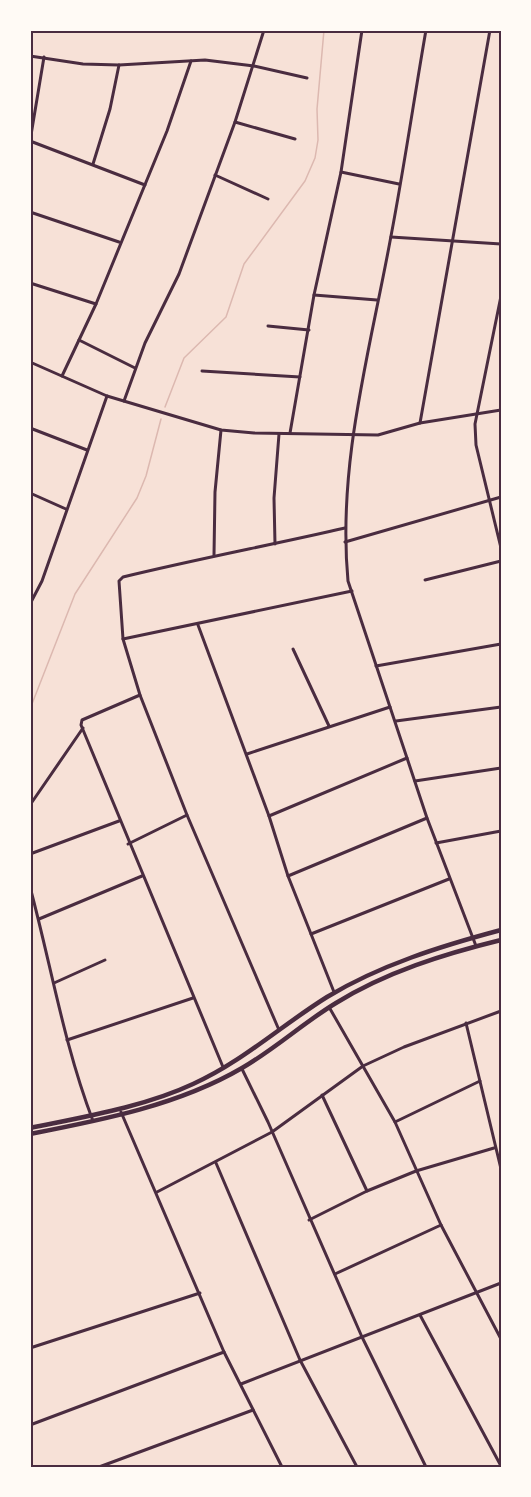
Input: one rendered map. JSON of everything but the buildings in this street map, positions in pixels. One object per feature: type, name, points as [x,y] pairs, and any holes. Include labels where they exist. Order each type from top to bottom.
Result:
[{"type":"main road","points":[[30,1128],[119,1108],[193,1084],[279,1031],[334,993],[399,962],[501,930]]},
{"type":"main road","points":[[30,1134],[121,1114],[195,1091],[242,1069],[329,1007],[402,970],[501,940]]},
{"type":"street","points":[[123,401],[135,368],[178,274],[235,122],[264,30]]},
{"type":"street","points":[[290,434],[314,295],[340,172],[362,30]]},
{"type":"street","points":[[426,30],[391,237],[352,436],[345,495],[345,542],[352,591],[376,666],[427,818],[476,946]]},
{"type":"street","points":[[420,423],[489,30]]},
{"type":"street","points":[[30,56],[83,64],[119,65],[204,60],[254,66],[307,78]]},
{"type":"street","points":[[44,57],[30,141],[144,185]]},
{"type":"street","points":[[62,375],[96,303],[191,62]]},
{"type":"street","points":[[93,164],[110,109],[119,65]]},
{"type":"street","points":[[235,122],[295,139]]},
{"type":"street","points":[[340,172],[399,184]]},
{"type":"street","points":[[215,175],[268,200]]},
{"type":"street","points":[[30,212],[119,242]]},
{"type":"street","points":[[391,237],[501,244]]},
{"type":"street","points":[[30,283],[96,303]]},
{"type":"street","points":[[314,295],[377,300]]},
{"type":"street","points":[[501,296],[480,412],[475,424],[476,445],[501,548]]},
{"type":"street","points":[[268,326],[309,330]]},
{"type":"street","points":[[79,340],[135,368]]},
{"type":"street","points":[[30,362],[107,396],[221,430],[279,434],[378,435],[420,423],[501,410]]},
{"type":"street","points":[[202,371],[300,377]]},
{"type":"street","points":[[30,604],[42,581],[107,396]]},
{"type":"street","points":[[30,428],[87,450]]},
{"type":"street","points":[[214,555],[215,492],[221,430]]},
{"type":"street","points":[[275,544],[274,498],[279,434]]},
{"type":"street","points":[[30,494],[66,509]]},
{"type":"street","points":[[345,542],[501,497]]},
{"type":"street","points":[[279,1031],[187,815],[140,695],[123,639],[118,587],[123,577],[214,555],[345,528]]},
{"type":"street","points":[[425,580],[501,561]]},
{"type":"street","points":[[123,639],[198,626],[352,591]]},
{"type":"street","points":[[198,626],[247,754],[288,876],[334,993]]},
{"type":"street","points":[[376,666],[501,644]]},
{"type":"street","points":[[293,649],[329,726]]},
{"type":"street","points":[[140,695],[82,720],[82,728],[128,844],[223,1067]]},
{"type":"street","points":[[396,721],[501,706]]},
{"type":"street","points":[[247,754],[390,707]]},
{"type":"street","points":[[30,805],[82,728]]},
{"type":"street","points":[[269,816],[407,758]]},
{"type":"street","points":[[415,781],[501,768]]},
{"type":"street","points":[[128,844],[187,815]]},
{"type":"street","points":[[288,876],[427,818]]},
{"type":"street","points":[[30,854],[119,821]]},
{"type":"street","points":[[436,843],[501,831]]},
{"type":"street","points":[[39,919],[142,876]]},
{"type":"street","points":[[311,934],[450,879]]},
{"type":"street","points":[[30,886],[67,1040],[93,1121]]},
{"type":"street","points":[[54,983],[105,960]]},
{"type":"street","points":[[67,1040],[193,998]]},
{"type":"street","points":[[329,1007],[394,1122],[441,1225],[501,1339]]},
{"type":"street","points":[[157,1192],[272,1132],[363,1066],[466,1023],[501,1011]]},
{"type":"street","points":[[466,1023],[494,1148],[501,1169]]},
{"type":"street","points":[[242,1069],[362,1337],[426,1467]]},
{"type":"street","points":[[394,1122],[480,1081]]},
{"type":"street","points":[[322,1095],[366,1191]]},
{"type":"street","points":[[119,1108],[224,1352],[282,1467]]},
{"type":"street","points":[[309,1220],[366,1191],[416,1171],[494,1148]]},
{"type":"street","points":[[216,1163],[300,1360],[357,1467]]},
{"type":"street","points":[[335,1274],[441,1225]]},
{"type":"street","points":[[242,1384],[478,1294],[501,1283]]},
{"type":"street","points":[[30,1348],[200,1293]]},
{"type":"street","points":[[420,1315],[501,1466]]},
{"type":"street","points":[[30,1425],[224,1352]]},
{"type":"street","points":[[99,1467],[253,1410]]},
{"type":"waterway","points":[[165,407],[184,358],[226,317],[244,264],[305,181],[315,158],[324,30]]},
{"type":"waterway","points":[[30,709],[75,594],[137,498],[146,476],[161,419]]}]
